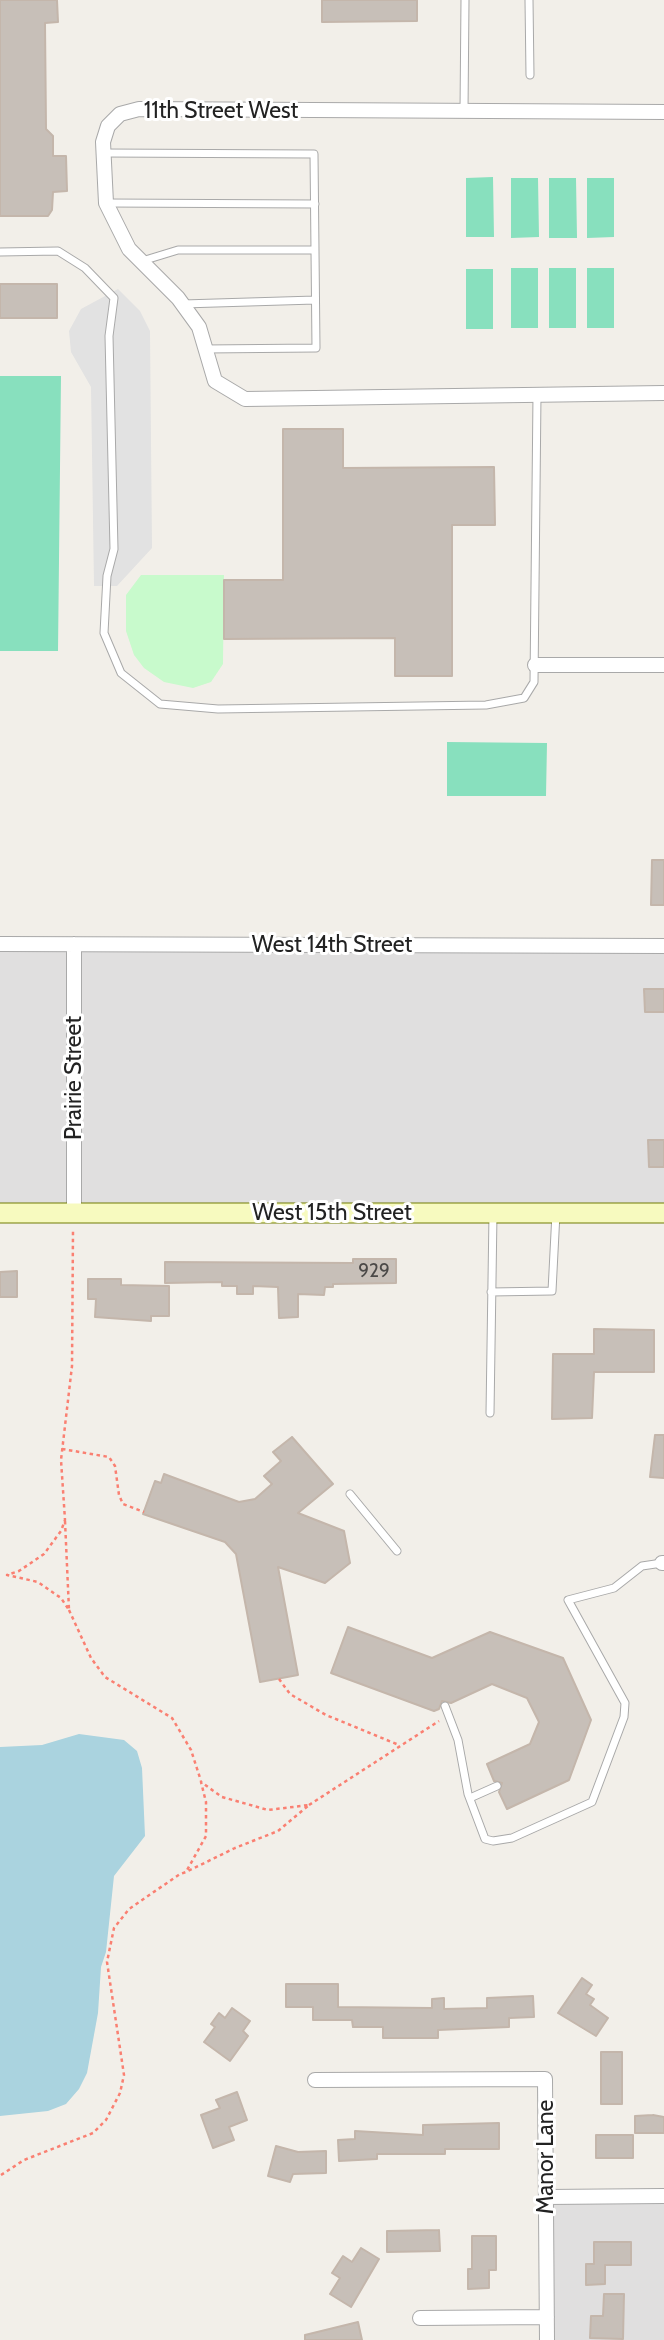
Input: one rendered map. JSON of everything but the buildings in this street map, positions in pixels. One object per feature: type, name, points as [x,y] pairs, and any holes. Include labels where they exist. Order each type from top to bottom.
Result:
[{"type":"street","name":"11th Street West","points":[[664,112],[139,110],[120,114],[108,126],[103,153],[106,203],[129,249],[182,304],[199,327],[215,382],[245,399],[664,393]]},
{"type":"street","points":[[535,665],[664,665]]},
{"type":"street","name":"West 14th Street","points":[[0,944],[664,946]]},
{"type":"street","name":"Prairie Street","points":[[74,944],[74,1213]]},
{"type":"street","name":"West 15th Street","points":[[0,1213],[664,1213]]},
{"type":"street","name":"Manor Lane","points":[[315,2080],[545,2079],[547,2340]]},
{"type":"street","points":[[546,2197],[664,2196]]},
{"type":"street","points":[[420,2319],[547,2317]]},
{"type":"lane","points":[[464,111],[465,0]]},
{"type":"lane","points":[[529,0],[530,75]]},
{"type":"lane","points":[[103,153],[314,154],[316,348],[205,349]]},
{"type":"lane","points":[[106,203],[315,204]]},
{"type":"lane","points":[[141,261],[178,250],[315,250]]},
{"type":"lane","points":[[0,252],[58,251],[85,268],[114,298],[109,336],[114,549],[107,576],[104,633],[121,673],[160,704],[218,709],[486,705],[524,698],[534,681],[535,665],[537,396]]},
{"type":"lane","points":[[182,304],[194,301],[315,299]]},
{"type":"lane","points":[[490,1413],[492,1213]]},
{"type":"lane","points":[[491,1292],[552,1291],[556,1213]]},
{"type":"lane","points":[[350,1493],[397,1551]]},
{"type":"lane","points":[[444,1706],[458,1740],[470,1798],[485,1839],[493,1841],[512,1838],[592,1802],[624,1717],[625,1703],[568,1600],[614,1588],[642,1566],[663,1563]]},
{"type":"lane","points":[[470,1798],[497,1786]]},
{"type":"path","points":[[69,1611],[61,1484],[62,1449],[72,1366],[70,1311],[74,1213]]},
{"type":"path","points":[[62,1449],[109,1457],[116,1466],[119,1495],[124,1504],[144,1512]]},
{"type":"path","points":[[6,1575],[19,1571],[44,1554],[65,1521]]},
{"type":"path","points":[[0,1575],[38,1582],[61,1598],[91,1658],[105,1677],[172,1718],[191,1750],[201,1782],[207,1818],[206,1836],[186,1872]]},
{"type":"path","points":[[279,1679],[290,1694],[326,1715],[399,1745]]},
{"type":"path","points":[[0,2175],[24,2160],[77,2142],[93,2133],[106,2120],[120,2093],[124,2075],[107,1962],[114,1928],[129,1909],[186,1872],[278,1830],[309,1805],[449,1715]]},
{"type":"path","points":[[201,1782],[222,1797],[268,1810],[309,1805]]},
{"type":"shaded area","points":[[118,289],[140,311],[150,331],[152,548],[117,586],[94,586],[91,387],[71,352],[69,331],[81,309]]},
{"type":"shaded area","points":[[0,944],[664,946],[664,1213],[0,1213]]},
{"type":"shaded area","points":[[664,2196],[664,2340],[547,2340],[546,2197]]},
{"type":"green space","points":[[493,177],[494,237],[466,237],[466,178]]},
{"type":"green space","points":[[511,178],[538,178],[539,237],[511,238]]},
{"type":"green space","points":[[549,178],[576,178],[577,238],[549,238]]},
{"type":"green space","points":[[587,178],[614,178],[614,237],[587,238]]},
{"type":"green space","points":[[511,268],[538,268],[538,328],[511,328]]},
{"type":"green space","points":[[549,268],[576,268],[576,328],[549,328]]},
{"type":"green space","points":[[587,268],[614,268],[614,328],[587,328]]},
{"type":"green space","points":[[466,269],[493,269],[493,329],[466,329]]},
{"type":"green space","points":[[0,376],[61,376],[58,651],[0,651]]},
{"type":"green space","points":[[141,575],[224,575],[223,664],[211,682],[193,688],[164,682],[144,668],[134,655],[126,631],[126,595]]},
{"type":"green space","points":[[447,742],[547,743],[546,796],[447,796]]},
{"type":"water","points":[[79,1734],[124,1740],[137,1751],[142,1768],[145,1836],[114,1876],[106,1952],[101,1967],[98,2013],[87,2073],[79,2089],[66,2104],[48,2111],[0,2116],[0,1747],[42,1745]]}]
